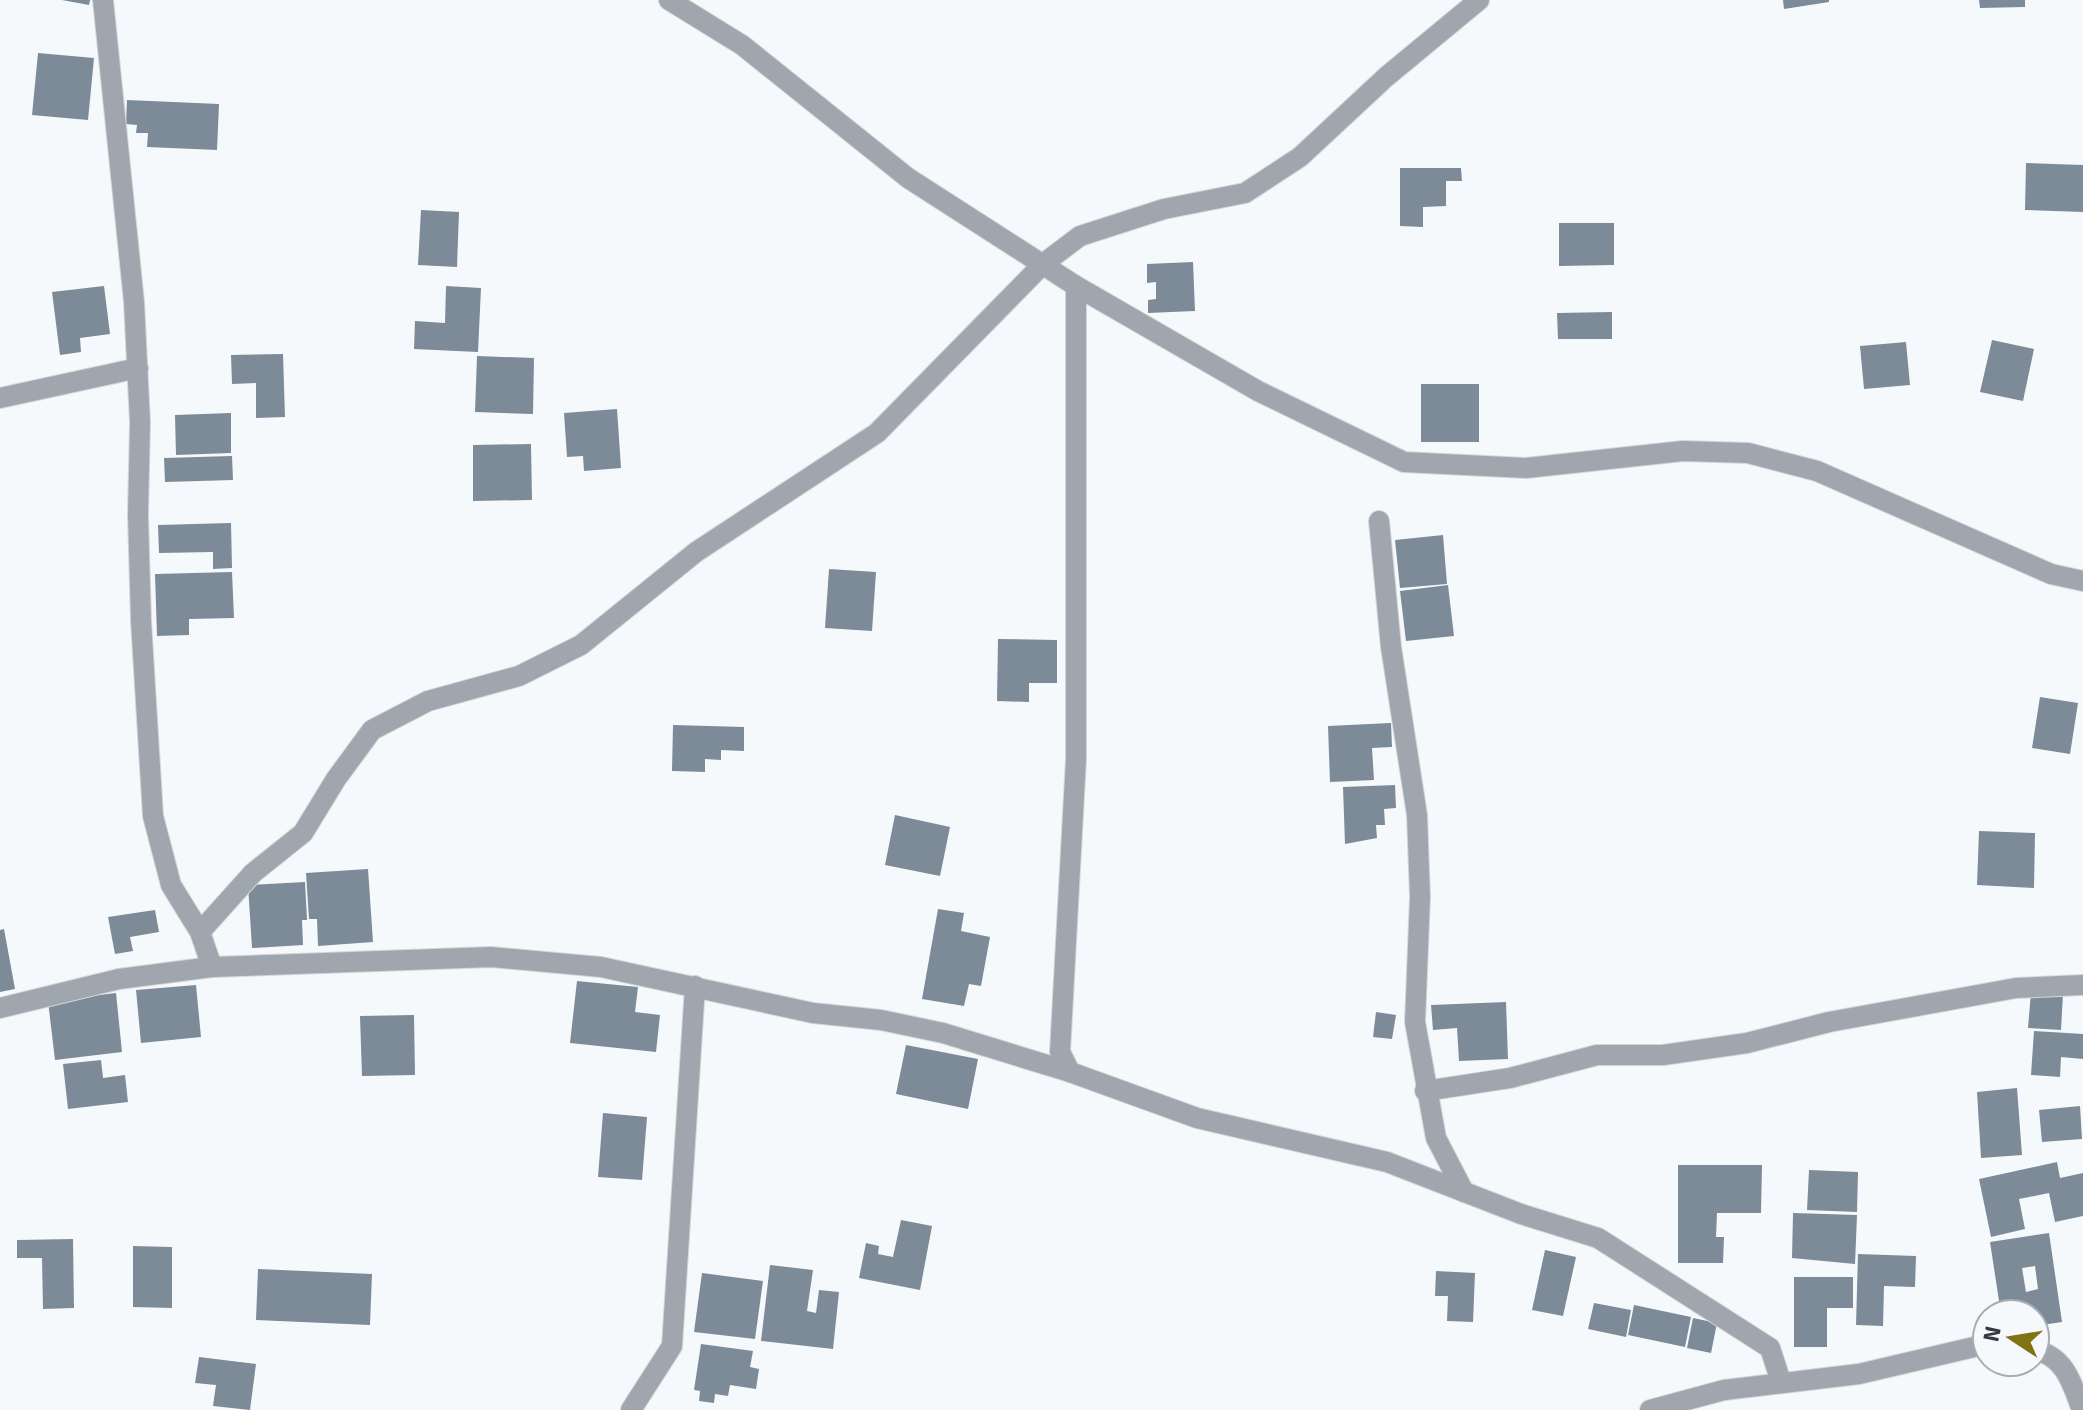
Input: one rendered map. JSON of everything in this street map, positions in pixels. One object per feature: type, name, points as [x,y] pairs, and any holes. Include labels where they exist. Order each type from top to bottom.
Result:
[{"type":"street","points":[[103,0],[138,368],[141,621],[153,816],[171,885],[200,932],[212,967]]},
{"type":"street","points":[[669,0],[742,45],[908,178],[1076,286],[1258,391],[1404,462],[1526,468],[1683,451],[1748,453],[1817,471],[2051,574],[2083,581]]},
{"type":"street","points":[[200,932],[253,873],[303,833],[336,779],[372,730],[428,701],[519,676],[581,645],[696,552],[877,433],[1043,264],[1080,236],[1164,209],[1245,193],[1300,157],[1386,77],[1479,0]]},
{"type":"street","points":[[1070,1072],[1060,1052],[1076,759],[1076,286]]},
{"type":"street","points":[[0,398],[138,368]]},
{"type":"street","points":[[1379,521],[1391,647],[1417,815],[1420,897],[1415,1022],[1425,1091],[1436,1138],[1464,1192]]},
{"type":"street","points":[[0,1008],[119,979],[212,967],[491,957],[601,967],[813,1013],[881,1020],[943,1033],[1070,1072],[1197,1118],[1358,1154],[1598,1238],[1770,1348],[1781,1382]]},
{"type":"street","points":[[1425,1091],[1510,1078],[1597,1055],[1663,1055],[1747,1043],[1829,1022],[2016,988],[2083,985]]},
{"type":"street","points":[[631,1410],[672,1346],[695,986]]},
{"type":"street","points":[[1650,1410],[1724,1390],[1859,1374],[1971,1348]]},
{"type":"street","points":[[2051,1357],[2057,1359],[2068,1375],[2082,1410]]},
{"type":"building","points":[[62,0],[90,0],[89,5]]},
{"type":"building","points":[[1783,0],[1829,0],[1829,2],[1784,9]]},
{"type":"building","points":[[1979,0],[2025,0],[2025,7],[1980,8]]},
{"type":"building","points":[[38,53],[94,58],[88,120],[32,115]]},
{"type":"building","points":[[127,100],[219,104],[217,150],[147,147],[148,133],[136,133],[137,125],[126,124]]},
{"type":"building","points":[[2026,163],[2083,165],[2083,212],[2025,210]]},
{"type":"building","points":[[1400,168],[1461,168],[1462,181],[1446,181],[1446,206],[1423,207],[1423,227],[1400,226]]},
{"type":"building","points":[[421,210],[459,212],[457,267],[418,265]]},
{"type":"building","points":[[1559,223],[1614,223],[1614,265],[1559,266]]},
{"type":"building","points":[[1193,262],[1195,311],[1148,313],[1148,300],[1156,299],[1156,282],[1147,283],[1147,264]]},
{"type":"building","points":[[104,286],[110,334],[80,338],[81,352],[60,355],[52,292]]},
{"type":"building","points":[[446,286],[481,288],[478,352],[414,349],[415,321],[445,323]]},
{"type":"building","points":[[1612,312],[1612,339],[1558,339],[1557,313]]},
{"type":"building","points":[[1992,340],[2034,349],[2023,401],[1980,392]]},
{"type":"building","points":[[1906,342],[1910,385],[1864,389],[1860,346]]},
{"type":"building","points":[[283,354],[285,417],[256,418],[256,383],[232,384],[231,355]]},
{"type":"building","points":[[477,356],[534,358],[533,414],[475,412]]},
{"type":"building","points":[[1421,384],[1479,384],[1479,442],[1421,442]]},
{"type":"building","points":[[617,409],[621,468],[584,471],[583,456],[567,457],[564,413]]},
{"type":"building","points":[[231,413],[231,453],[176,455],[175,415]]},
{"type":"building","points":[[531,444],[532,500],[473,501],[473,445]]},
{"type":"building","points":[[232,456],[233,480],[165,482],[164,458]]},
{"type":"building","points":[[231,523],[232,568],[213,569],[213,552],[159,553],[158,525]]},
{"type":"building","points":[[1443,535],[1447,584],[1400,588],[1395,540]]},
{"type":"building","points":[[829,569],[876,572],[872,631],[825,628]]},
{"type":"building","points":[[232,572],[234,618],[189,619],[189,635],[157,636],[155,574]]},
{"type":"building","points":[[1448,585],[1454,636],[1406,641],[1400,591]]},
{"type":"building","points":[[998,639],[1057,640],[1057,683],[1029,683],[1029,702],[997,701]]},
{"type":"building","points":[[2040,697],[2078,703],[2070,754],[2032,748]]},
{"type":"building","points":[[1391,723],[1392,747],[1372,748],[1374,780],[1330,782],[1328,726]]},
{"type":"building","points":[[673,725],[744,727],[744,751],[721,750],[721,760],[705,759],[705,772],[672,771]]},
{"type":"building","points":[[1395,785],[1396,808],[1384,809],[1385,825],[1376,825],[1377,838],[1345,844],[1343,787]]},
{"type":"building","points":[[895,815],[950,827],[940,876],[885,865]]},
{"type":"building","points":[[1979,831],[2035,833],[2034,888],[1977,885]]},
{"type":"building","points":[[368,869],[373,942],[318,946],[317,919],[309,919],[306,873]]},
{"type":"building","points":[[305,882],[307,920],[302,920],[303,945],[252,948],[248,885]]},
{"type":"building","points":[[938,909],[964,913],[961,931],[990,937],[981,986],[969,984],[964,1006],[922,999]]},
{"type":"building","points":[[155,910],[159,932],[130,937],[133,951],[115,954],[108,917]]},
{"type":"building","points":[[4,929],[15,989],[0,992],[0,930]]},
{"type":"building","points":[[577,981],[638,987],[635,1012],[660,1015],[656,1052],[570,1043]]},
{"type":"building","points":[[196,985],[201,1037],[141,1043],[136,990]]},
{"type":"building","points":[[2031,992],[2063,994],[2061,1030],[2028,1028]]},
{"type":"building","points":[[116,993],[122,1052],[55,1060],[48,1001]]},
{"type":"building","points":[[1506,1002],[1508,1059],[1459,1061],[1457,1028],[1433,1030],[1431,1005]]},
{"type":"building","points":[[1376,1012],[1396,1015],[1392,1039],[1373,1037]]},
{"type":"building","points":[[414,1015],[415,1075],[362,1076],[360,1016]]},
{"type":"building","points":[[2034,1031],[2083,1034],[2083,1059],[2061,1057],[2060,1077],[2031,1075]]},
{"type":"building","points":[[906,1045],[978,1059],[968,1109],[896,1094]]},
{"type":"building","points":[[101,1060],[103,1078],[125,1075],[128,1102],[68,1109],[63,1064]]},
{"type":"building","points":[[2017,1088],[2022,1155],[1981,1158],[1977,1092]]},
{"type":"building","points":[[2080,1106],[2082,1139],[2042,1142],[2039,1110]]},
{"type":"building","points":[[603,1113],[647,1117],[642,1180],[598,1177]]},
{"type":"building","points":[[2057,1162],[2060,1178],[2083,1173],[2083,1216],[2055,1222],[2049,1193],[2019,1199],[2025,1229],[1991,1237],[1979,1179]]},
{"type":"building","points":[[1678,1165],[1762,1165],[1761,1213],[1717,1213],[1716,1237],[1724,1237],[1723,1263],[1678,1263]]},
{"type":"building","points":[[1809,1170],[1858,1172],[1857,1212],[1807,1210]]},
{"type":"building","points":[[1793,1213],[1857,1215],[1855,1264],[1792,1258]]},
{"type":"building","points":[[901,1220],[932,1226],[920,1290],[859,1278],[866,1243],[879,1246],[878,1254],[893,1257]]},
{"type":"building","points":[[2049,1233],[2062,1322],[2051,1324],[2051,1298],[1999,1298],[1990,1242]],"holes":[[[2035,1266],[2038,1289],[2026,1292],[2022,1268]]]},
{"type":"building","points":[[73,1239],[74,1308],[43,1309],[42,1258],[17,1258],[17,1240]]},
{"type":"building","points":[[133,1246],[172,1247],[172,1308],[133,1307]]},
{"type":"building","points":[[1545,1250],[1576,1257],[1563,1316],[1532,1310]]},
{"type":"building","points":[[1858,1254],[1916,1256],[1915,1287],[1884,1286],[1883,1326],[1856,1325]]},
{"type":"building","points":[[770,1265],[813,1270],[807,1311],[816,1313],[819,1290],[839,1292],[833,1349],[761,1341]]},
{"type":"building","points":[[258,1269],[372,1274],[370,1325],[256,1320]]},
{"type":"building","points":[[1436,1271],[1475,1273],[1473,1322],[1447,1321],[1448,1296],[1435,1296]]},
{"type":"building","points":[[702,1273],[763,1281],[755,1339],[694,1332]]},
{"type":"building","points":[[1794,1277],[1853,1277],[1853,1308],[1827,1308],[1827,1347],[1794,1347]]},
{"type":"building","points":[[1594,1303],[1631,1310],[1626,1337],[1588,1329]]},
{"type":"building","points":[[1634,1305],[1691,1317],[1685,1347],[1628,1335]]},
{"type":"building","points":[[1693,1318],[1717,1323],[1711,1353],[1687,1348]]},
{"type":"building","points":[[701,1344],[753,1351],[750,1367],[759,1369],[756,1389],[730,1385],[728,1396],[715,1394],[714,1403],[699,1401],[700,1391],[694,1390]]},
{"type":"building","points":[[199,1357],[256,1364],[250,1410],[213,1406],[216,1385],[195,1383]]}]
